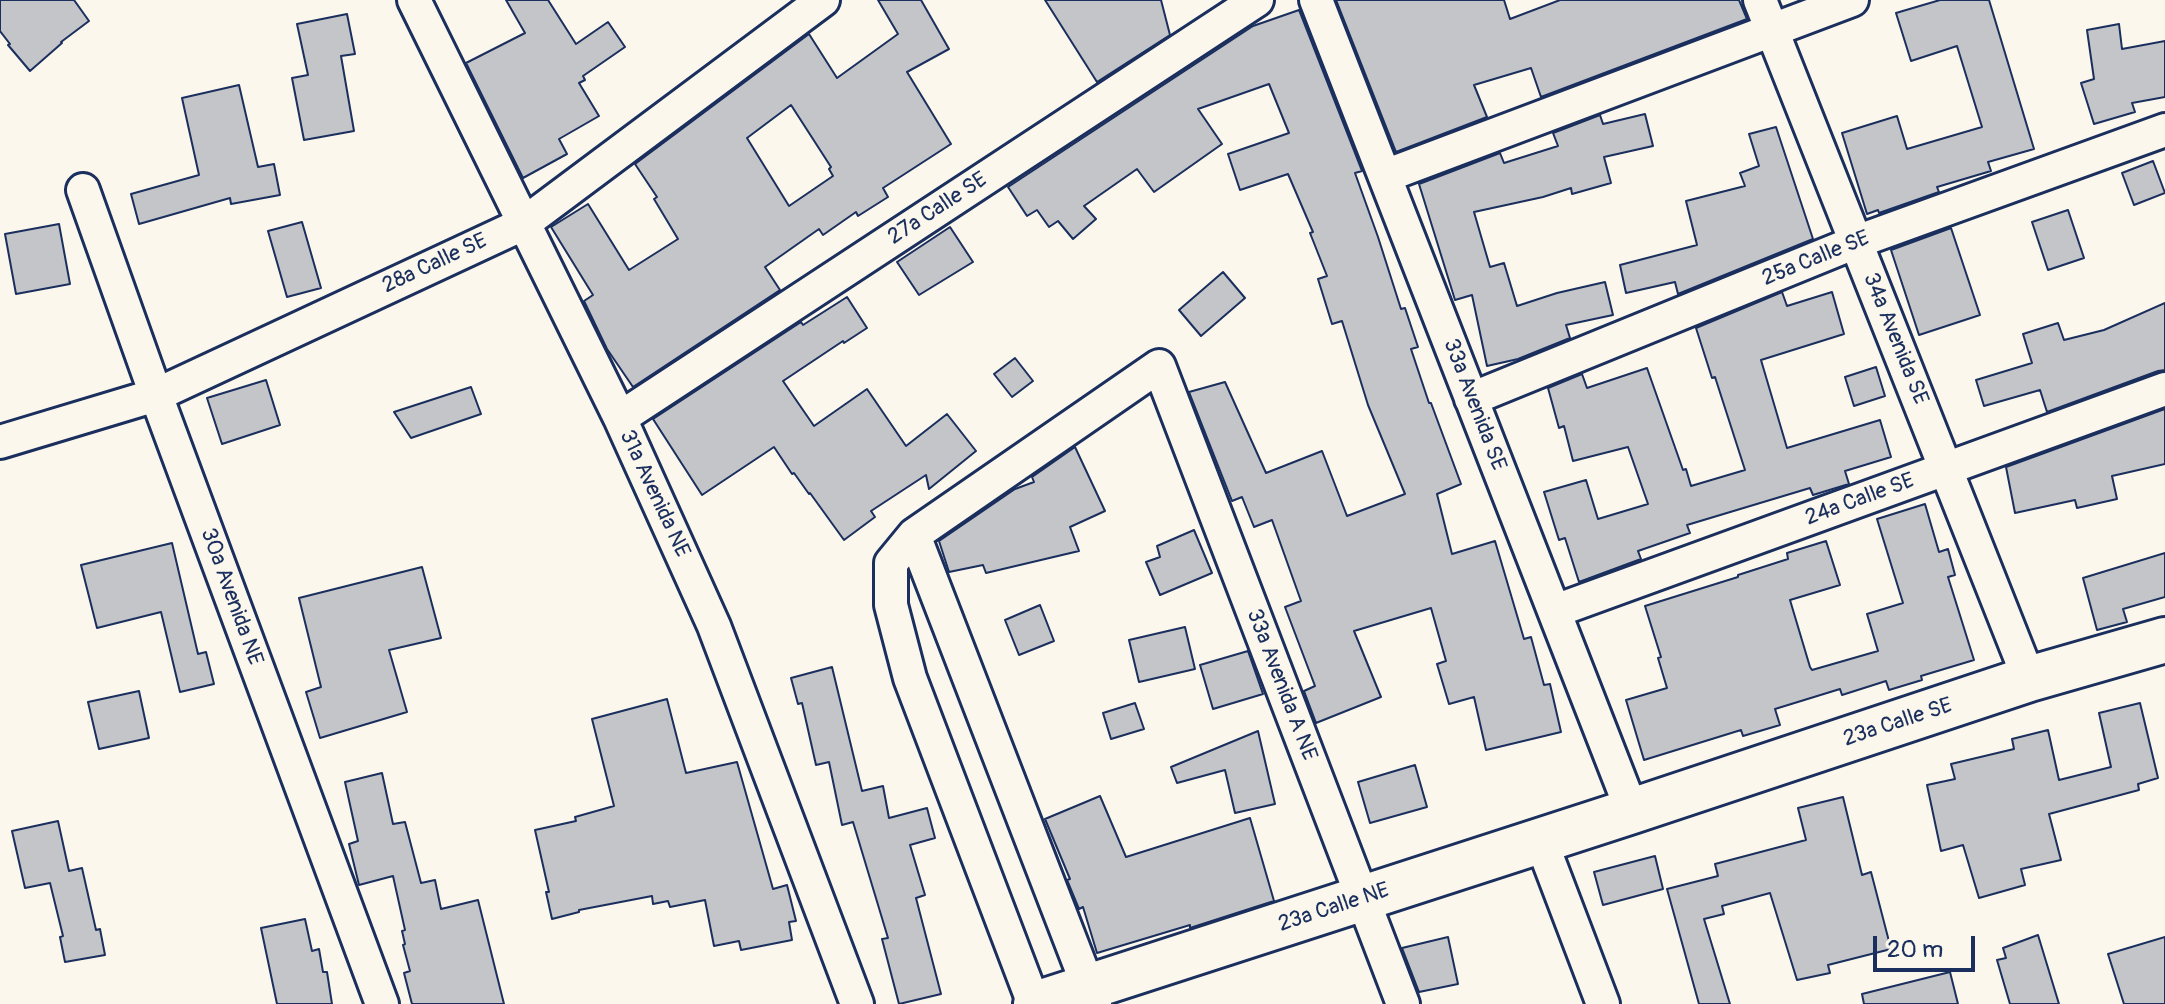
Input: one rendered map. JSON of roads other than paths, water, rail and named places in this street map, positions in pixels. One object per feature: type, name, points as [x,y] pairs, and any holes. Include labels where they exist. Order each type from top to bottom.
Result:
[{"type":"street","name":"31a Avenida NE","points":[[414,0],[620,418],[714,626],[857,1004]]},
{"type":"street","name":"28a Calle SE","points":[[0,442],[156,395],[523,224],[823,0]]},
{"type":"street","name":"27a Calle SE","points":[[620,418],[1257,0]]},
{"type":"street","name":"33a Avenida SE","points":[[1316,0],[1632,811]]},
{"type":"street","name":"34a Avenida SE","points":[[1760,0],[2029,679]]},
{"type":"street","points":[[1385,176],[1852,0]]},
{"type":"street","name":"25a Calle SE","points":[[1471,399],[1856,242],[2165,130]]},
{"type":"street","name":"30a Avenida NE","points":[[83,190],[382,1004]]},
{"type":"street","name":"33a Avenida A NE","points":[[914,535],[1159,366],[1403,1004]]},
{"type":"street","name":"24a Calle SE","points":[[1555,611],[2165,389]]},
{"type":"street","points":[[1035,1004],[910,678],[891,605],[891,563],[914,535],[1092,995]]},
{"type":"street","name":"23a Calle SE","points":[[1632,811],[2029,679],[2165,640]]},
{"type":"street","name":"23a Calle NE","points":[[1035,1004],[1092,995],[1363,899],[1632,811]]},
{"type":"street","points":[[1541,841],[1603,1004]]}]
